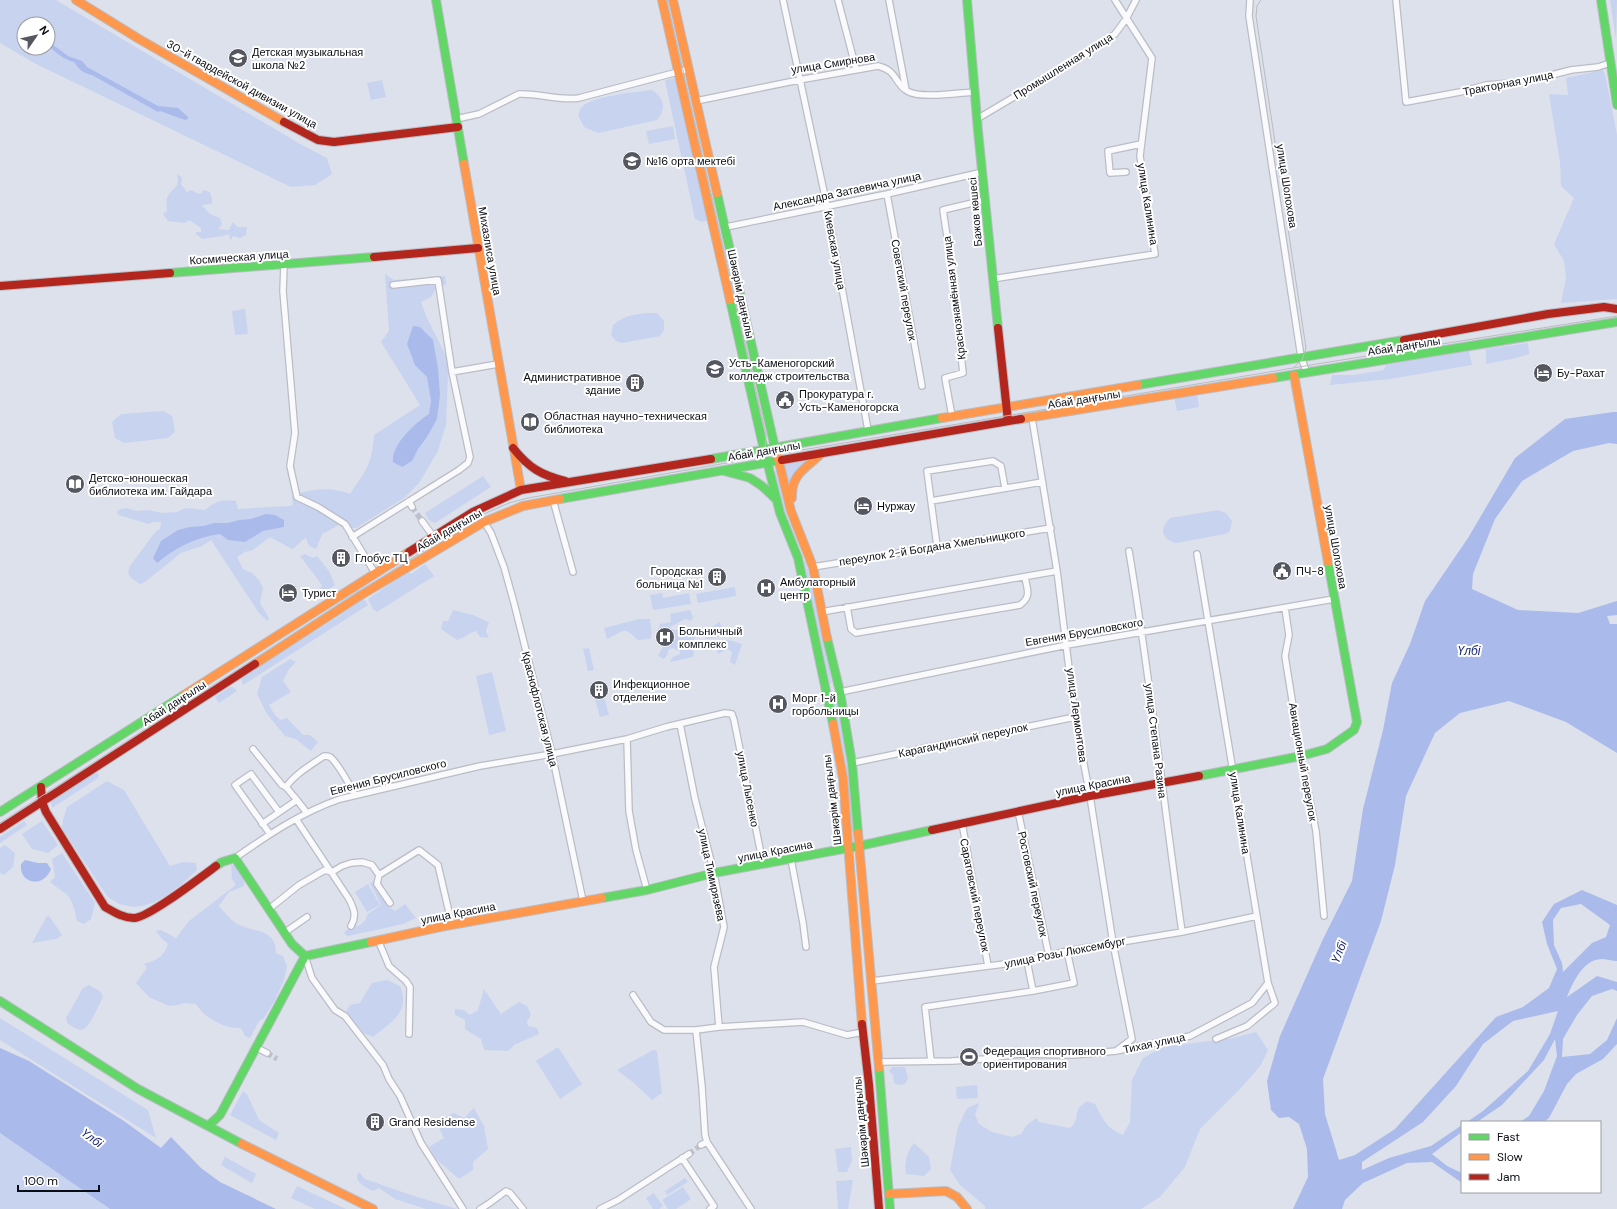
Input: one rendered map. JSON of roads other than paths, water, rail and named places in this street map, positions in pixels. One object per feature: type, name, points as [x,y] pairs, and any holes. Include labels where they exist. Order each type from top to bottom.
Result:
[{"type":"main road","name":"30-й гвардейской дивизии улица","points":[[76,0],[264,111],[318,140],[334,142],[346,141],[457,123]]},
{"type":"main road","name":"Михаэлиса улица","points":[[436,0],[523,506]]},
{"type":"main road","name":"Шәкәрім даңғылы","points":[[662,0],[764,450],[780,513],[798,558],[828,693],[843,778],[863,1032],[869,1082],[879,1209]]},
{"type":"main road","name":"Шәкәрім даңғылы","points":[[673,0],[726,227],[775,448],[790,507],[813,567],[821,612],[840,692],[852,763],[858,846],[881,1081],[890,1209]]},
{"type":"main road","name":"Бажов көшесі","points":[[967,0],[974,92],[983,172],[992,279],[1008,421]]},
{"type":"main road","points":[[1601,0],[1617,105]]},
{"type":"main road","name":"улица Смирнова","points":[[686,103],[696,101]]},
{"type":"main road","name":"Александра Затаевича улица","points":[[715,230],[726,227]]},
{"type":"main road","name":"Космическая улица","points":[[0,286],[284,265],[478,248]]},
{"type":"main road","name":"Абай даңғылы","points":[[0,812],[375,572],[478,508],[521,490],[764,450],[868,430],[1302,358],[1548,314],[1617,308]]},
{"type":"main road","name":"Абай даңғылы","points":[[0,829],[361,595],[484,522],[523,506],[778,460],[1008,421],[1617,322]]},
{"type":"main road","name":"улица Шолохова","points":[[1294,375],[1357,722]]},
{"type":"main road","points":[[513,448],[524,462],[534,471],[547,477],[570,482]]},
{"type":"main road","points":[[790,507],[792,501],[791,490],[793,480],[822,453]]},
{"type":"main road","points":[[721,470],[750,478],[762,486],[777,500]]},
{"type":"main road","points":[[798,558],[808,554]]},
{"type":"main road","points":[[828,693],[840,692]]},
{"type":"main road","name":"улица Красина","points":[[305,956],[452,924],[647,890],[714,873],[849,848],[1090,796],[1234,770],[1301,756],[1327,749],[1354,730],[1357,722]]},
{"type":"main road","points":[[41,786],[42,802]]},
{"type":"main road","name":"Евгения Брусиловского","points":[[42,802],[105,907],[121,916],[135,918],[150,912],[222,862],[235,858]]},
{"type":"main road","points":[[208,1126],[220,1115],[305,956],[292,944],[284,933],[235,858]]},
{"type":"main road","points":[[0,1012],[3,1003],[125,1081],[298,1173],[373,1209]]},
{"type":"main road","points":[[861,1008],[874,1006]]},
{"type":"main road","points":[[869,1082],[881,1081]]},
{"type":"main road","points":[[877,1171],[888,1170]]},
{"type":"main road","points":[[889,1194],[946,1192],[958,1197],[967,1209]]},
{"type":"street","name":"Киевская улица","points":[[783,0],[827,206],[868,430]]},
{"type":"street","points":[[838,0],[856,69]]},
{"type":"street","points":[[889,0],[906,91],[917,96],[974,92]]},
{"type":"street","name":"улица Калинина","points":[[992,279],[1155,254],[1140,156],[1152,58],[1115,0]]},
{"type":"street","name":"Промышленная улица","points":[[977,119],[1083,56],[1115,34],[1126,19],[1136,0]]},
{"type":"street","name":"улица Шолохова","points":[[1250,0],[1249,16],[1302,358],[1307,373]]},
{"type":"street","name":"Тракторная улица","points":[[1396,0],[1406,102],[1460,92],[1486,85],[1524,82],[1571,70],[1598,67],[1610,63]]},
{"type":"street","name":"улица Смирнова","points":[[696,101],[856,69],[878,66],[888,68],[906,91]]},
{"type":"street","points":[[457,123],[519,94],[526,93],[563,99],[579,98],[689,69]]},
{"type":"street","points":[[1126,172],[1110,173],[1108,151],[1141,144]]},
{"type":"street","name":"Александра Затаевича улица","points":[[726,227],[887,194],[983,172]]},
{"type":"street","name":"Советский переулок","points":[[887,194],[922,386]]},
{"type":"street","name":"Краснознамённая улица","points":[[952,416],[945,378],[963,372],[951,264],[943,210],[985,200]]},
{"type":"street","points":[[284,265],[283,291],[295,433],[290,466],[297,497],[318,507],[345,524],[375,572]]},
{"type":"street","points":[[352,537],[410,504],[468,463],[470,457],[452,372],[438,280],[393,285]]},
{"type":"street","points":[[452,372],[498,364]]},
{"type":"street","name":"улица Лермонтова","points":[[1032,418],[1051,528],[1075,717],[1090,796],[1113,943],[1132,1039],[1116,1051]]},
{"type":"street","points":[[937,546],[927,471],[993,461],[1001,466],[1005,488]]},
{"type":"street","points":[[931,501],[1042,482]]},
{"type":"street","points":[[553,500],[573,572]]},
{"type":"street","points":[[422,521],[434,536]]},
{"type":"street","name":"Краснофлотская улица","points":[[484,522],[491,533],[504,567],[552,754],[584,901]]},
{"type":"street","name":"переулок 2-й Богдана Хмельницкого","points":[[813,567],[1051,528]]},
{"type":"street","name":"улица Степана Разина","points":[[1129,551],[1142,633],[1182,932]]},
{"type":"street","name":"улица Калинина","points":[[1197,554],[1234,770],[1256,916],[1268,983],[1275,1003],[1247,1026],[1216,1039]]},
{"type":"street","points":[[821,612],[1057,571]]},
{"type":"street","points":[[847,607],[851,630],[856,633],[1020,605],[1026,601],[1028,596],[1025,577]]},
{"type":"street","name":"Евгения Брусиловского","points":[[840,692],[1067,645],[1334,599]]},
{"type":"street","name":"Авиационный переулок","points":[[1285,608],[1289,635],[1285,656],[1301,756],[1316,831],[1324,916]]},
{"type":"street","name":"Евгения Брусиловского","points":[[235,858],[270,834],[324,804],[355,795],[480,766],[552,754],[627,739],[713,715],[725,713],[732,714]]},
{"type":"street","name":"улица Лысенко","points":[[732,714],[764,864]]},
{"type":"street","name":"Карагандинский переулок","points":[[852,763],[1075,717]]},
{"type":"street","name":"улица Тимирязева","points":[[680,724],[695,800],[714,873],[724,927],[714,966],[718,1027]]},
{"type":"street","points":[[627,739],[630,811],[636,850],[647,890]]},
{"type":"street","points":[[253,748],[282,785],[286,787],[307,813]]},
{"type":"street","points":[[286,787],[305,769],[324,756],[327,756],[330,757],[341,772],[355,795]]},
{"type":"street","points":[[270,834],[234,785],[251,774],[279,812]]},
{"type":"street","points":[[262,824],[297,800]]},
{"type":"street","name":"Ростовский переулок","points":[[1018,812],[1049,956]]},
{"type":"street","points":[[296,819],[332,872],[354,908],[354,921],[351,926]]},
{"type":"street","name":"Саратовский переулок","points":[[962,823],[988,966]]},
{"type":"street","points":[[390,903],[377,884],[379,875],[419,850],[438,865],[452,924]]},
{"type":"street","points":[[791,859],[806,947]]},
{"type":"street","points":[[269,909],[299,885],[325,870],[332,872],[342,866],[362,862],[372,865],[379,875]]},
{"type":"street","name":"улица Розы Люксембург","points":[[872,981],[1027,960],[1067,951],[1182,932],[1256,916]]},
{"type":"street","points":[[284,933],[308,917]]},
{"type":"street","points":[[378,940],[388,966],[406,981],[410,987],[409,1034]]},
{"type":"street","points":[[931,1061],[925,1007],[1033,991],[1074,983],[1067,951]]},
{"type":"street","points":[[305,956],[312,978],[335,1010],[345,1016],[383,1065],[389,1079],[400,1096],[421,1143],[463,1209]]},
{"type":"street","points":[[1027,960],[1033,991]]},
{"type":"street","name":"Тихая улица","points":[[879,1062],[952,1062],[1018,1054],[1074,1055],[1116,1051],[1190,1036],[1252,1003],[1268,983]]},
{"type":"street","points":[[633,995],[651,1022],[664,1030],[696,1030],[718,1027],[803,1022],[847,1035],[863,1032]]},
{"type":"street","points":[[696,1030],[705,1135],[707,1142],[751,1209]]},
{"type":"street","points":[[255,1047],[267,1053]]},
{"type":"street","points":[[701,1145],[707,1142]]},
{"type":"street","points":[[600,1209],[618,1200],[689,1154]]},
{"type":"street","points":[[682,1158],[714,1206],[710,1209]]},
{"type":"street","points":[[480,1209],[506,1191],[523,1209]]},
{"type":"water","points":[[56,47],[68,56],[82,61],[87,67],[158,106],[178,108],[188,117],[188,119],[185,120],[160,111],[158,112],[92,75],[83,72],[74,62],[63,58],[56,52]]},
{"type":"water","points":[[413,326],[420,327],[433,340],[438,368],[440,395],[437,419],[412,461],[402,467],[393,462],[393,455],[405,435],[429,414],[431,401],[427,377],[415,365],[407,344]]},
{"type":"water","name":"Үлбі","points":[[1617,412],[1617,444],[1609,443],[1573,451],[1522,481],[1495,519],[1473,574],[1472,589],[1518,610],[1578,613],[1617,601],[1617,615],[1607,616],[1610,624],[1617,624],[1617,753],[1566,722],[1509,701],[1460,713],[1435,733],[1406,796],[1395,865],[1381,921],[1323,1079],[1325,1114],[1339,1160],[1355,1155],[1395,1129],[1496,1017],[1523,1007],[1549,988],[1557,969],[1547,944],[1542,922],[1554,904],[1582,890],[1617,905],[1617,961],[1601,959],[1589,963],[1572,985],[1567,997],[1597,976],[1617,982],[1617,991],[1612,989],[1592,996],[1577,1015],[1563,1039],[1562,1057],[1590,1054],[1607,1040],[1617,1018],[1617,1044],[1603,1059],[1576,1074],[1567,1084],[1549,1118],[1545,1121],[1522,1121],[1529,1116],[1544,1091],[1557,1056],[1555,1039],[1544,1060],[1502,1105],[1478,1121],[1468,1121],[1483,1111],[1528,1071],[1550,1034],[1558,1011],[1513,1021],[1483,1044],[1456,1086],[1423,1122],[1362,1162],[1362,1170],[1389,1158],[1431,1146],[1461,1126],[1461,1133],[1432,1154],[1447,1166],[1461,1173],[1461,1182],[1432,1162],[1407,1163],[1363,1183],[1345,1200],[1342,1209],[1293,1209],[1308,1177],[1307,1149],[1299,1124],[1289,1117],[1279,1118],[1271,1110],[1267,1081],[1280,1036],[1323,939],[1352,881],[1363,809],[1383,730],[1392,683],[1410,644],[1425,601],[1468,538],[1515,458],[1565,419]],"holes":[[[1581,904],[1610,925],[1606,937],[1592,943],[1563,972],[1562,963],[1554,945],[1553,920],[1561,908]]]},
{"type":"water","points":[[266,514],[275,515],[284,520],[284,527],[263,531],[245,542],[228,540],[220,534],[211,535],[186,544],[157,563],[153,558],[161,541],[178,530],[214,523],[228,523],[251,519]]},
{"type":"water","points":[[25,860],[38,863],[47,863],[51,869],[48,875],[43,879],[33,882],[28,880],[21,871],[21,864]]},
{"type":"water","name":"Үлбі","points":[[0,1048],[29,1061],[124,1121],[161,1148],[171,1137],[201,1168],[220,1182],[276,1209],[110,1209],[0,1133]]},
{"type":"tunnel","points":[[412,507],[422,521]]},
{"type":"tunnel","points":[[267,1053],[277,1059]]},
{"type":"tunnel","points":[[689,1154],[701,1145]]},
{"type":"tram line","points":[[667,0],[766,435],[765,448],[753,456]]},
{"type":"tram line","points":[[1261,0],[1257,6],[1256,16],[1306,348],[1302,360],[1294,367]]},
{"type":"tram line","points":[[0,823],[455,531],[484,514],[509,503],[528,498],[766,456],[1323,363],[1617,316]]},
{"type":"place","name":"Детская музыкальная школа №2","points":[[238,58]]},
{"type":"place","name":"№16 орта мектебі","points":[[632,161]]},
{"type":"place","name":"Усть-Каменогорский колледж строительства","points":[[715,369]]},
{"type":"place","name":"Бу-Рахат","points":[[1543,373]]},
{"type":"place","name":"Административное здание","points":[[635,383]]},
{"type":"place","name":"Прокуратура г. Усть-Каменогорска","points":[[785,400]]},
{"type":"place","name":"Областная научно-техническая библиотека","points":[[530,422]]},
{"type":"place","name":"Детско-юношеская библиотека им. Гайдара","points":[[75,484]]},
{"type":"place","name":"Нуржау","points":[[863,506]]},
{"type":"place","name":"Глобус ТЦ","points":[[341,558]]},
{"type":"place","name":"ПЧ-8","points":[[1282,571]]},
{"type":"place","name":"Городская больница №1","points":[[717,577]]},
{"type":"place","name":"Амбулаторный центр","points":[[766,588]]},
{"type":"place","name":"Турист","points":[[288,593]]},
{"type":"place","name":"Больничный комплекс","points":[[665,637]]},
{"type":"place","name":"Инфекционное отделение","points":[[599,690]]},
{"type":"place","name":"Морг 1-й горбольницы","points":[[778,704]]},
{"type":"place","name":"Федерация спортивного ориентирования","points":[[969,1057]]},
{"type":"place","name":"Grand Residense","points":[[375,1122]]}]
